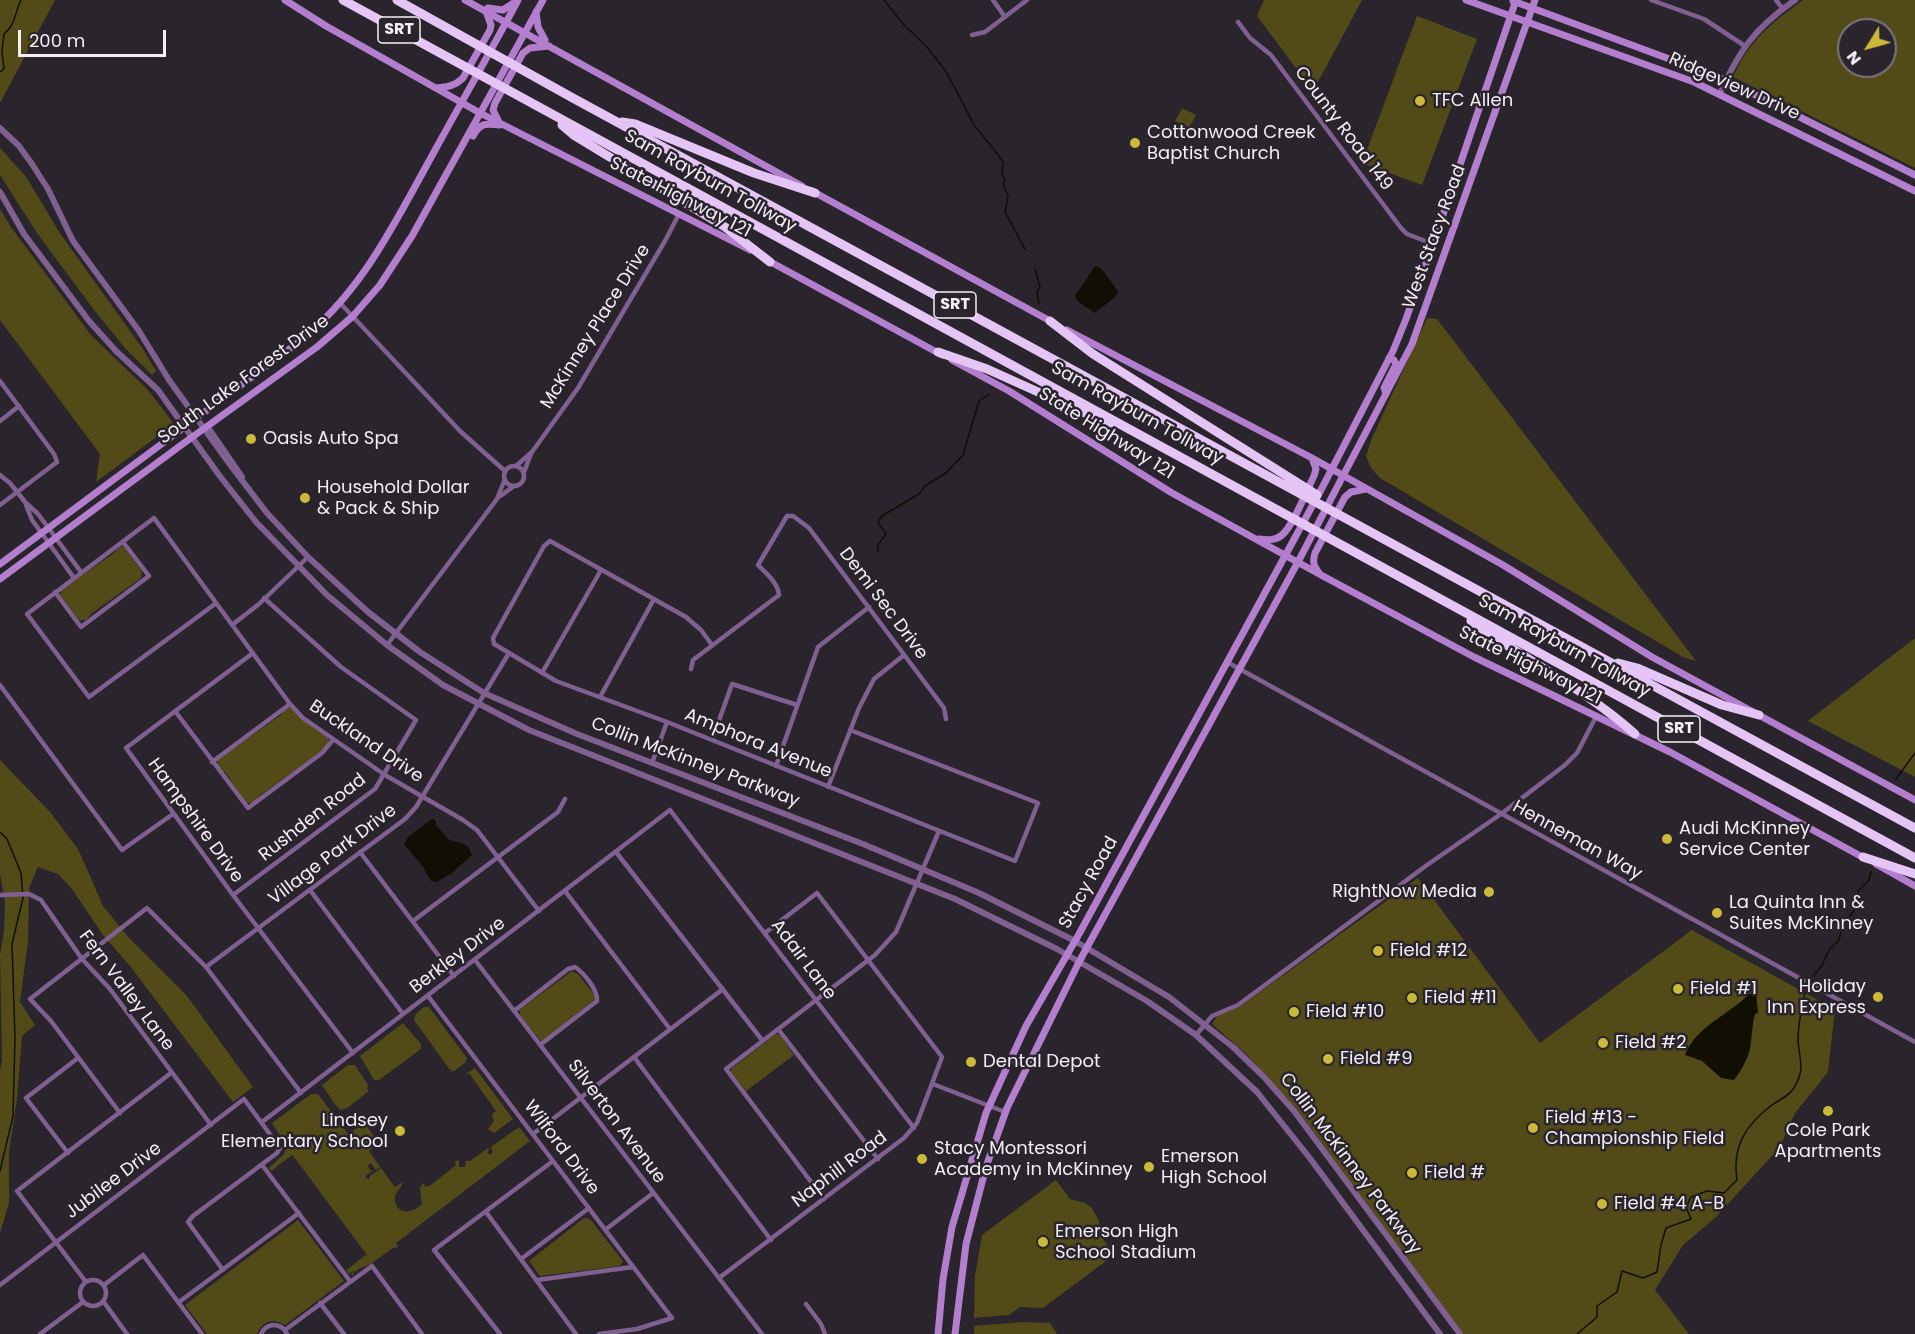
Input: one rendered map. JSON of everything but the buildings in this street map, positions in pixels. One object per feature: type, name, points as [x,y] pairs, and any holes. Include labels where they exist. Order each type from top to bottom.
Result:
[{"type":"highway","name":"Sam Rayburn Tollway","points":[[343,0],[1915,858]]},
{"type":"highway","name":"Sam Rayburn Tollway","points":[[397,0],[617,122],[1294,485],[1345,517],[1915,828]]},
{"type":"highway","points":[[547,111],[575,136],[725,227],[771,262]]},
{"type":"highway","points":[[617,122],[635,124],[718,160],[815,193]]},
{"type":"highway","points":[[1050,321],[1092,354],[1294,485]]},
{"type":"highway","points":[[938,352],[987,369],[1107,423],[1122,424]]},
{"type":"highway","points":[[1443,600],[1503,644],[1611,712],[1635,734]]},
{"type":"highway","points":[[1605,659],[1637,668],[1722,705],[1759,715]]},
{"type":"highway","points":[[1863,857],[1915,874]]},
{"type":"main road","name":"State Highway 121","points":[[285,0],[326,26],[480,113],[771,262],[1009,391],[1148,479],[1284,555],[1474,657],[1635,734],[1915,886]]},
{"type":"main road","points":[[466,0],[495,10],[504,10],[518,0]]},
{"type":"main road","points":[[466,0],[1050,321],[1332,469],[1503,565],[1652,657],[1915,800]]},
{"type":"main road","name":"South Lake Forest Drive","points":[[0,564],[303,339],[341,304],[360,280],[392,228],[518,0]]},
{"type":"main road","name":"South Lake Forest Drive","points":[[0,579],[317,347],[353,316],[376,292],[408,243],[543,0]]},
{"type":"main road","name":"Ridgeview Drive","points":[[1466,0],[1681,76],[1720,93],[1915,191]]},
{"type":"main road","name":"Ridgeview Drive","points":[[1514,0],[1534,3],[1726,80],[1915,175]]},
{"type":"main road","name":"West Stacy Road","points":[[1332,469],[1389,358],[1406,319],[1514,0]]},
{"type":"main road","name":"West Stacy Road","points":[[1343,476],[1412,344],[1534,3]]},
{"type":"main road","points":[[436,88],[458,84],[463,78],[492,25],[486,11]]},
{"type":"main road","points":[[536,12],[542,36],[552,46]]},
{"type":"main road","points":[[502,124],[493,110],[495,103],[523,53],[530,48],[552,46]]},
{"type":"main road","points":[[451,166],[459,161],[479,125],[502,124]]},
{"type":"main road","points":[[1897,182],[1904,170]]},
{"type":"main road","points":[[1433,244],[1447,249]]},
{"type":"main road","points":[[1386,394],[1384,388],[1396,364],[1389,358]]},
{"type":"main road","points":[[1254,538],[1272,540],[1282,535],[1314,476],[1316,469],[1312,458]]},
{"type":"main road","name":"Stacy Road","points":[[939,1334],[943,1279],[950,1241],[968,1172],[989,1106],[1026,1026],[1075,941],[1332,469]]},
{"type":"main road","name":"Stacy Road","points":[[955,1334],[966,1244],[986,1167],[1005,1112],[1079,962],[1343,476]]},
{"type":"main road","points":[[1321,575],[1314,567],[1315,553],[1345,497],[1351,492],[1366,489]]},
{"type":"main road","points":[[1154,794],[1167,802]]},
{"type":"main road","points":[[950,1241],[966,1244]]},
{"type":"street","points":[[993,0],[1005,17]]},
{"type":"street","points":[[972,35],[985,32],[1026,0]]},
{"type":"street","points":[[1651,0],[1704,19],[1745,46]]},
{"type":"street","points":[[1776,0],[1783,9]]},
{"type":"street","points":[[1720,93],[1745,46],[1761,26],[1795,0]]},
{"type":"street","name":"County Road 149","points":[[1238,22],[1250,38],[1271,55],[1401,228],[1407,234],[1433,244]]},
{"type":"street","name":"Collin McKinney Parkway","points":[[0,128],[19,146],[32,164],[48,189],[73,241],[139,331],[160,368],[251,493],[308,557],[343,590],[395,633],[451,673],[484,693],[534,716],[922,868],[1024,914],[1152,986],[1205,1023],[1233,1047],[1294,1111],[1460,1334]]},
{"type":"street","name":"Collin McKinney Parkway","points":[[0,192],[24,234],[89,321],[116,351],[158,390],[256,522],[327,595],[387,645],[443,685],[549,739],[981,910],[1066,954],[1147,1001],[1196,1035],[1257,1092],[1309,1157],[1440,1334]]},
{"type":"street","name":"McKinney Place Drive","points":[[524,472],[532,452],[587,374],[665,242],[678,214]]},
{"type":"street","points":[[341,304],[460,431],[505,471]]},
{"type":"street","points":[[0,381],[54,453],[57,462],[0,505]]},
{"type":"street","points":[[0,421],[19,406]]},
{"type":"street","name":"McKinney Place Drive","points":[[516,466],[532,452]]},
{"type":"street","points":[[387,645],[497,499],[522,482],[524,472],[520,467],[510,466],[505,471],[505,479],[497,499]]},
{"type":"street","points":[[0,475],[38,514],[81,572]]},
{"type":"street","points":[[505,479],[508,484],[514,486]]},
{"type":"street","points":[[25,502],[41,534],[74,578]]},
{"type":"street","name":"Demi Sec Drive","points":[[712,645],[779,596],[773,580],[759,565],[787,516],[793,516],[808,528],[869,607],[944,708],[946,719]]},
{"type":"street","name":"Buckland Drive","points":[[123,542],[154,518],[215,604],[303,718],[385,775],[477,830],[540,910]]},
{"type":"street","points":[[55,592],[81,627],[149,576],[123,542],[81,572],[74,578],[55,592],[27,614],[88,698],[215,604]]},
{"type":"street","name":"Amphora Avenue","points":[[601,570],[547,542],[494,633],[494,644],[556,681],[667,722],[1015,861],[1038,803],[850,730]]},
{"type":"street","points":[[232,624],[308,557]]},
{"type":"street","points":[[542,673],[601,570],[686,617],[701,630],[712,645],[693,660],[691,669]]},
{"type":"street","name":"Rushden Road","points":[[233,895],[375,789],[416,720],[341,667],[264,598]]},
{"type":"street","points":[[600,697],[654,599]]},
{"type":"street","points":[[776,766],[818,647],[869,607]]},
{"type":"street","points":[[253,653],[175,711],[248,808],[322,753],[333,740]]},
{"type":"street","name":"Village Park Drive","points":[[206,967],[405,819],[424,797],[508,653]]},
{"type":"street","points":[[828,787],[859,708],[874,679],[904,655]]},
{"type":"street","name":"Henneman Way","points":[[1226,662],[1915,1042]]},
{"type":"street","points":[[712,740],[732,684],[797,705]]},
{"type":"street","points":[[0,685],[122,850],[173,814]]},
{"type":"street","points":[[212,762],[290,704]]},
{"type":"street","name":"Hampshire Drive","points":[[175,711],[126,748],[233,895],[353,1053]]},
{"type":"street","points":[[1196,1035],[1212,1016],[1239,1005],[1426,864],[1501,814],[1565,765],[1577,753],[1597,715]]},
{"type":"street","points":[[652,763],[667,722]]},
{"type":"street","points":[[413,921],[558,812],[565,799]]},
{"type":"street","name":"Berkley Drive","points":[[262,1122],[670,810]]},
{"type":"street","name":"Adair Lane","points":[[670,810],[914,1128]]},
{"type":"street","points":[[824,1198],[726,1069],[887,943],[896,932],[939,831]]},
{"type":"street","points":[[360,852],[454,976]]},
{"type":"street","points":[[616,852],[762,1040]]},
{"type":"street","points":[[310,890],[403,1014]]},
{"type":"street","points":[[565,891],[670,1029]]},
{"type":"street","points":[[765,933],[817,893],[868,960]]},
{"type":"street","name":"Fern Valley Lane","points":[[0,895],[29,894],[41,900],[82,959],[110,989],[211,1125]]},
{"type":"street","points":[[120,1113],[51,1021],[30,999],[147,908],[206,967],[301,1093]]},
{"type":"street","name":"Silverton Avenue","points":[[475,960],[762,1334]]},
{"type":"street","name":"Naphill Road","points":[[719,1278],[878,1159],[914,1128],[942,1057],[868,960]]},
{"type":"street","points":[[514,1011],[568,969],[574,967],[597,993],[597,1001],[540,1046]]},
{"type":"street","points":[[533,1134],[723,989]]},
{"type":"street","name":"Wilford Drive","points":[[428,996],[672,1318],[637,1329],[599,1334]]},
{"type":"street","points":[[778,1029],[878,1159]]},
{"type":"street","points":[[634,1057],[771,1240]]},
{"type":"street","points":[[68,1153],[26,1098],[78,1058]]},
{"type":"street","points":[[86,1282],[17,1191],[171,1073]]},
{"type":"street","points":[[933,1084],[1005,1112]]},
{"type":"street","name":"Jubilee Drive","points":[[0,1285],[244,1099],[262,1122]]},
{"type":"street","points":[[223,1270],[188,1222],[277,1153],[280,1148],[262,1122]]},
{"type":"street","points":[[1309,1157],[1322,1149]]},
{"type":"street","points":[[500,1334],[434,1250],[553,1161]]},
{"type":"street","points":[[262,1165],[350,1281]]},
{"type":"street","points":[[605,1230],[653,1193]]},
{"type":"street","points":[[521,1259],[589,1208]]},
{"type":"street","points":[[486,1212],[576,1334]]},
{"type":"street","points":[[179,1302],[299,1213]]},
{"type":"street","points":[[104,1285],[143,1255],[202,1334]]},
{"type":"street","points":[[261,1334],[265,1328],[273,1324],[281,1326],[286,1332],[320,1303],[372,1266],[422,1334]]},
{"type":"street","points":[[537,1280],[633,1267]]},
{"type":"street","points":[[97,1280],[104,1285],[106,1292],[103,1301],[92,1306],[83,1302],[79,1291],[86,1282],[97,1280]]},
{"type":"street","points":[[103,1301],[127,1334]]},
{"type":"street","points":[[40,1334],[83,1302]]},
{"type":"street","points":[[320,1303],[344,1334]]},
{"type":"street","points":[[806,1304],[821,1324],[825,1334]]},
{"type":"shaded area","points":[[0,0],[55,0],[0,103]]},
{"type":"shaded area","points":[[1264,0],[1362,0],[1313,91],[1257,16]]},
{"type":"shaded area","points":[[1803,0],[1915,0],[1915,168],[1733,77],[1754,42],[1771,25]]},
{"type":"shaded area","name":"TFC Allen","points":[[1417,16],[1477,39],[1422,185],[1362,163]]},
{"type":"shaded area","points":[[1182,108],[1196,115],[1189,128],[1175,121]]},
{"type":"shaded area","points":[[0,148],[27,178],[59,232],[143,349],[156,371],[152,375],[125,348],[94,310],[37,233],[0,175]]},
{"type":"shaded area","points":[[0,209],[91,335],[148,390],[174,424],[96,482],[100,454],[0,320]]},
{"type":"shaded area","points":[[1095,266],[1101,268],[1118,291],[1116,296],[1095,313],[1077,301],[1075,296]]},
{"type":"shaded area","points":[[1427,318],[1437,319],[1696,661],[1683,657],[1380,478],[1371,468],[1366,456],[1372,438]]},
{"type":"shaded area","points":[[123,546],[142,571],[141,578],[92,613],[86,620],[79,620],[60,595],[61,590]]},
{"type":"shaded area","points":[[1915,638],[1915,777],[1808,721]]},
{"type":"shaded area","points":[[288,708],[292,708],[328,738],[329,742],[324,749],[258,799],[252,803],[246,803],[218,765],[217,760]]},
{"type":"shaded area","points":[[0,760],[50,812],[78,849],[103,906],[129,938],[187,996],[253,1087],[233,1102],[130,966],[103,935],[72,889],[58,874],[38,867],[29,888],[28,941],[20,1002],[35,1025],[22,1036],[17,1098],[9,1152],[9,1203],[0,1233],[0,1070],[2,1062],[0,955],[5,901],[0,874]]},
{"type":"shaded area","points":[[432,819],[436,821],[436,825],[448,839],[468,847],[472,855],[452,873],[437,882],[431,881],[404,844],[409,836]]},
{"type":"shaded area","points":[[1418,878],[1540,1043],[1692,930],[1836,1010],[1828,1072],[1795,1113],[1780,1147],[1715,1218],[1683,1245],[1655,1290],[1689,1334],[1463,1334],[1298,1111],[1247,1055],[1212,1024],[1217,1016],[1239,1007]]},
{"type":"shaded area","points":[[572,971],[578,974],[595,996],[594,1000],[541,1041],[521,1017],[519,1010]]},
{"type":"shaded area","points":[[1756,992],[1758,1013],[1754,1018],[1748,1057],[1734,1080],[1721,1078],[1702,1061],[1685,1055],[1690,1045],[1705,1028],[1749,994]]},
{"type":"shaded area","points":[[424,1007],[429,1007],[467,1058],[465,1063],[454,1071],[450,1070],[414,1020],[415,1015]]},
{"type":"shaded area","points":[[403,1023],[421,1044],[421,1049],[379,1080],[374,1080],[360,1056]]},
{"type":"shaded area","points":[[776,1034],[780,1035],[794,1055],[746,1091],[731,1073],[731,1069]]},
{"type":"shaded area","points":[[348,1065],[355,1065],[368,1085],[369,1091],[341,1110],[322,1085]]},
{"type":"shaded area","points":[[475,1068],[513,1119],[494,1133],[488,1129],[494,1121],[492,1114],[496,1111],[469,1073],[464,1075]]},
{"type":"shaded area","points":[[311,1094],[318,1094],[348,1134],[365,1123],[378,1144],[369,1151],[380,1167],[376,1170],[371,1163],[367,1166],[371,1171],[375,1170],[366,1175],[366,1178],[369,1179],[381,1168],[395,1187],[403,1182],[395,1197],[396,1205],[402,1211],[410,1211],[419,1207],[422,1204],[420,1188],[423,1183],[426,1187],[431,1185],[456,1165],[455,1161],[459,1160],[459,1167],[465,1167],[466,1161],[470,1161],[488,1148],[487,1152],[490,1155],[493,1152],[491,1147],[516,1129],[520,1128],[530,1141],[396,1243],[398,1247],[353,1273],[353,1277],[351,1274],[356,1269],[349,1274],[344,1267],[347,1270],[367,1255],[297,1161],[292,1155],[271,1171],[269,1168],[283,1155],[287,1147],[272,1123]]},
{"type":"shaded area","name":"Emerson High School Stadium","points":[[1056,1180],[1070,1199],[1085,1203],[1092,1208],[1099,1221],[1100,1235],[1111,1250],[1110,1258],[1043,1308],[1020,1307],[1009,1315],[974,1318],[975,1276],[982,1235]]},
{"type":"shaded area","points":[[584,1218],[590,1219],[623,1261],[620,1266],[540,1276],[529,1261]]},
{"type":"shaded area","points":[[298,1220],[344,1281],[285,1325],[268,1322],[257,1334],[207,1334],[185,1305]]},
{"type":"shaded area","points":[[1023,1322],[1050,1323],[1057,1334],[974,1334],[974,1326]]},
{"type":"waterway","points":[[0,72],[4,69],[2,51],[4,34],[13,23],[21,0]]},
{"type":"waterway","points":[[884,0],[904,25],[927,47],[947,73],[974,125],[1003,161],[1002,173],[1005,181],[1003,184],[1008,196],[1005,212],[1025,249]]},
{"type":"waterway","points":[[1035,269],[1040,287],[1037,292],[1039,304]]},
{"type":"waterway","points":[[878,552],[878,545],[886,534],[878,522],[882,516],[919,494],[925,486],[946,473],[963,455],[979,401],[989,394]]},
{"type":"waterway","points":[[1896,779],[1915,753]]},
{"type":"waterway","points":[[0,832],[7,839],[21,873],[23,898],[12,944],[15,1038],[13,1116],[0,1171]]},
{"type":"waterway","points":[[1813,976],[1821,967],[1829,950],[1839,940],[1843,925],[1854,911],[1858,891],[1869,880],[1871,872]]},
{"type":"waterway","points":[[1577,1334],[1597,1317],[1597,1306],[1617,1292],[1622,1271],[1643,1278],[1657,1272],[1666,1228],[1691,1219],[1686,1207],[1691,1197],[1707,1191],[1724,1193],[1737,1180],[1737,1157],[1742,1138],[1754,1121],[1789,1094],[1798,1081],[1801,1064],[1798,1033],[1805,993]]},
{"type":"place","name":"TFC Allen","points":[[1420,101]]},
{"type":"place","name":"Cottonwood Creek Baptist Church","points":[[1135,143]]},
{"type":"place","name":"Oasis Auto Spa","points":[[251,439]]},
{"type":"place","name":"Household Dollar & Pack & Ship","points":[[305,498]]},
{"type":"place","name":"Audi McKinney Service Center","points":[[1667,839]]},
{"type":"place","name":"RightNow Media","points":[[1489,892]]},
{"type":"place","name":"La Quinta Inn & Suites McKinney","points":[[1717,913]]},
{"type":"place","name":"Field #12","points":[[1378,951]]},
{"type":"place","name":"Field #1","points":[[1678,989]]},
{"type":"place","name":"Holiday Inn Express","points":[[1878,997]]},
{"type":"place","name":"Field #11","points":[[1412,998]]},
{"type":"place","name":"Field #10","points":[[1294,1012]]},
{"type":"place","name":"Field #2","points":[[1603,1043]]},
{"type":"place","name":"Field #9","points":[[1328,1059]]},
{"type":"place","name":"Dental Depot","points":[[971,1062]]},
{"type":"place","name":"Cole Park Apartments","points":[[1828,1111]]},
{"type":"place","name":"Field #13 - Championship Field","points":[[1533,1128]]},
{"type":"place","name":"Lindsey Elementary School","points":[[400,1131]]},
{"type":"place","name":"Stacy Montessori Academy in McKinney","points":[[922,1159]]},
{"type":"place","name":"Emerson High School","points":[[1149,1167]]},
{"type":"place","name":"Field #","points":[[1412,1173]]},
{"type":"place","name":"Field #4 A-B","points":[[1602,1204]]},
{"type":"place","name":"Emerson High School Stadium","points":[[1043,1242]]}]
